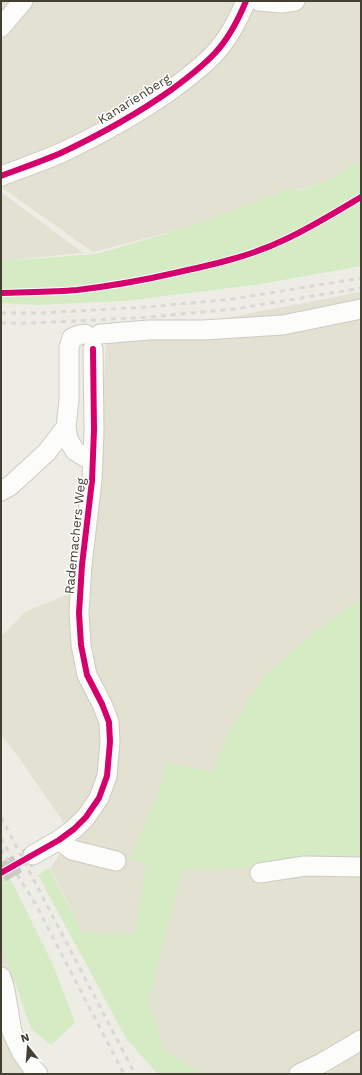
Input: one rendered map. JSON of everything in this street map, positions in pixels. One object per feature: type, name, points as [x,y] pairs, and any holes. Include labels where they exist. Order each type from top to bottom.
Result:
[{"type":"street","points":[[1,27],[24,1]]},
{"type":"street","name":"Kanarienberg","points":[[1,176],[62,152],[89,139],[127,119],[162,96],[216,53],[239,17],[246,1]]},
{"type":"street","points":[[259,1],[282,3],[295,1]]},
{"type":"street","points":[[93,462],[75,451],[68,439],[66,427],[69,400],[69,346],[72,338],[79,335],[93,339],[150,330],[203,330],[282,325],[361,309]]},
{"type":"street","name":"Rademachers Weg","points":[[33,856],[74,829],[86,817],[99,798],[107,776],[110,748],[109,722],[102,704],[87,675],[81,645],[79,613],[82,565],[93,462],[93,339]]},
{"type":"street","points":[[1,492],[10,486],[47,452],[66,427]]},
{"type":"street","points":[[59,840],[72,850],[116,861]]},
{"type":"street","points":[[260,873],[305,866],[361,867]]},
{"type":"street","points":[[1,976],[5,990],[12,1032],[34,1073]]},
{"type":"street","points":[[299,1074],[322,1063],[361,1040]]},
{"type":"shaded area","points":[[1,1],[244,1],[238,17],[177,83],[1,175]]},
{"type":"shaded area","points":[[247,1],[361,1],[361,165],[331,179],[201,224],[93,252],[1,187],[1,177],[179,86]]},
{"type":"shaded area","points":[[1,192],[83,253],[1,261]]},
{"type":"shaded area","points":[[361,292],[361,598],[309,636],[231,728],[212,771],[166,763],[160,789],[130,859],[146,863],[135,934],[82,932],[50,868],[73,836],[19,758],[1,735],[1,637],[25,612],[86,587],[94,462],[104,382],[106,341]]},
{"type":"shaded area","points":[[306,862],[361,862],[361,1074],[202,1074],[164,1049],[148,1002],[183,868],[215,870]]},
{"type":"shaded area","points":[[1,940],[15,981],[5,1015],[29,1074],[1,1074]]},
{"type":"green space","points":[[361,160],[361,266],[261,284],[125,301],[37,305],[1,303],[1,261],[96,254],[193,226],[291,188],[299,191],[331,179]]},
{"type":"green space","points":[[361,598],[361,862],[306,862],[215,870],[183,869],[148,1002],[164,1049],[202,1074],[158,1074],[127,1040],[38,875],[49,868],[82,932],[135,934],[146,863],[130,859],[160,789],[166,763],[212,771],[231,728],[266,674],[309,636]]},
{"type":"green space","points":[[1,865],[13,884],[54,967],[75,1023],[51,1045],[31,1029],[1,940]]},
{"type":"tunnel","points":[[1,873],[33,855]]},
{"type":"railway","points":[[1,313],[40,313],[147,307],[233,299],[361,278]]},
{"type":"railway","points":[[1,323],[38,323],[150,317],[234,309],[361,288]]},
{"type":"railway","points":[[1,817],[135,1074]]},
{"type":"railway","points":[[1,838],[9,853]]},
{"type":"railway","points":[[1,849],[35,903],[124,1074]]},
{"type":"cycle path","points":[[1,176],[63,152],[91,138],[132,115],[171,90],[199,68],[220,47],[233,28],[246,1]]},
{"type":"cycle path","points":[[1,293],[77,290],[115,285],[154,278],[219,263],[259,251],[284,240],[361,197]]},
{"type":"cycle path","points":[[1,873],[59,840],[74,829],[86,817],[99,798],[107,776],[110,742],[109,722],[102,704],[87,675],[81,645],[79,613],[82,565],[92,481],[94,430],[93,349]]}]
